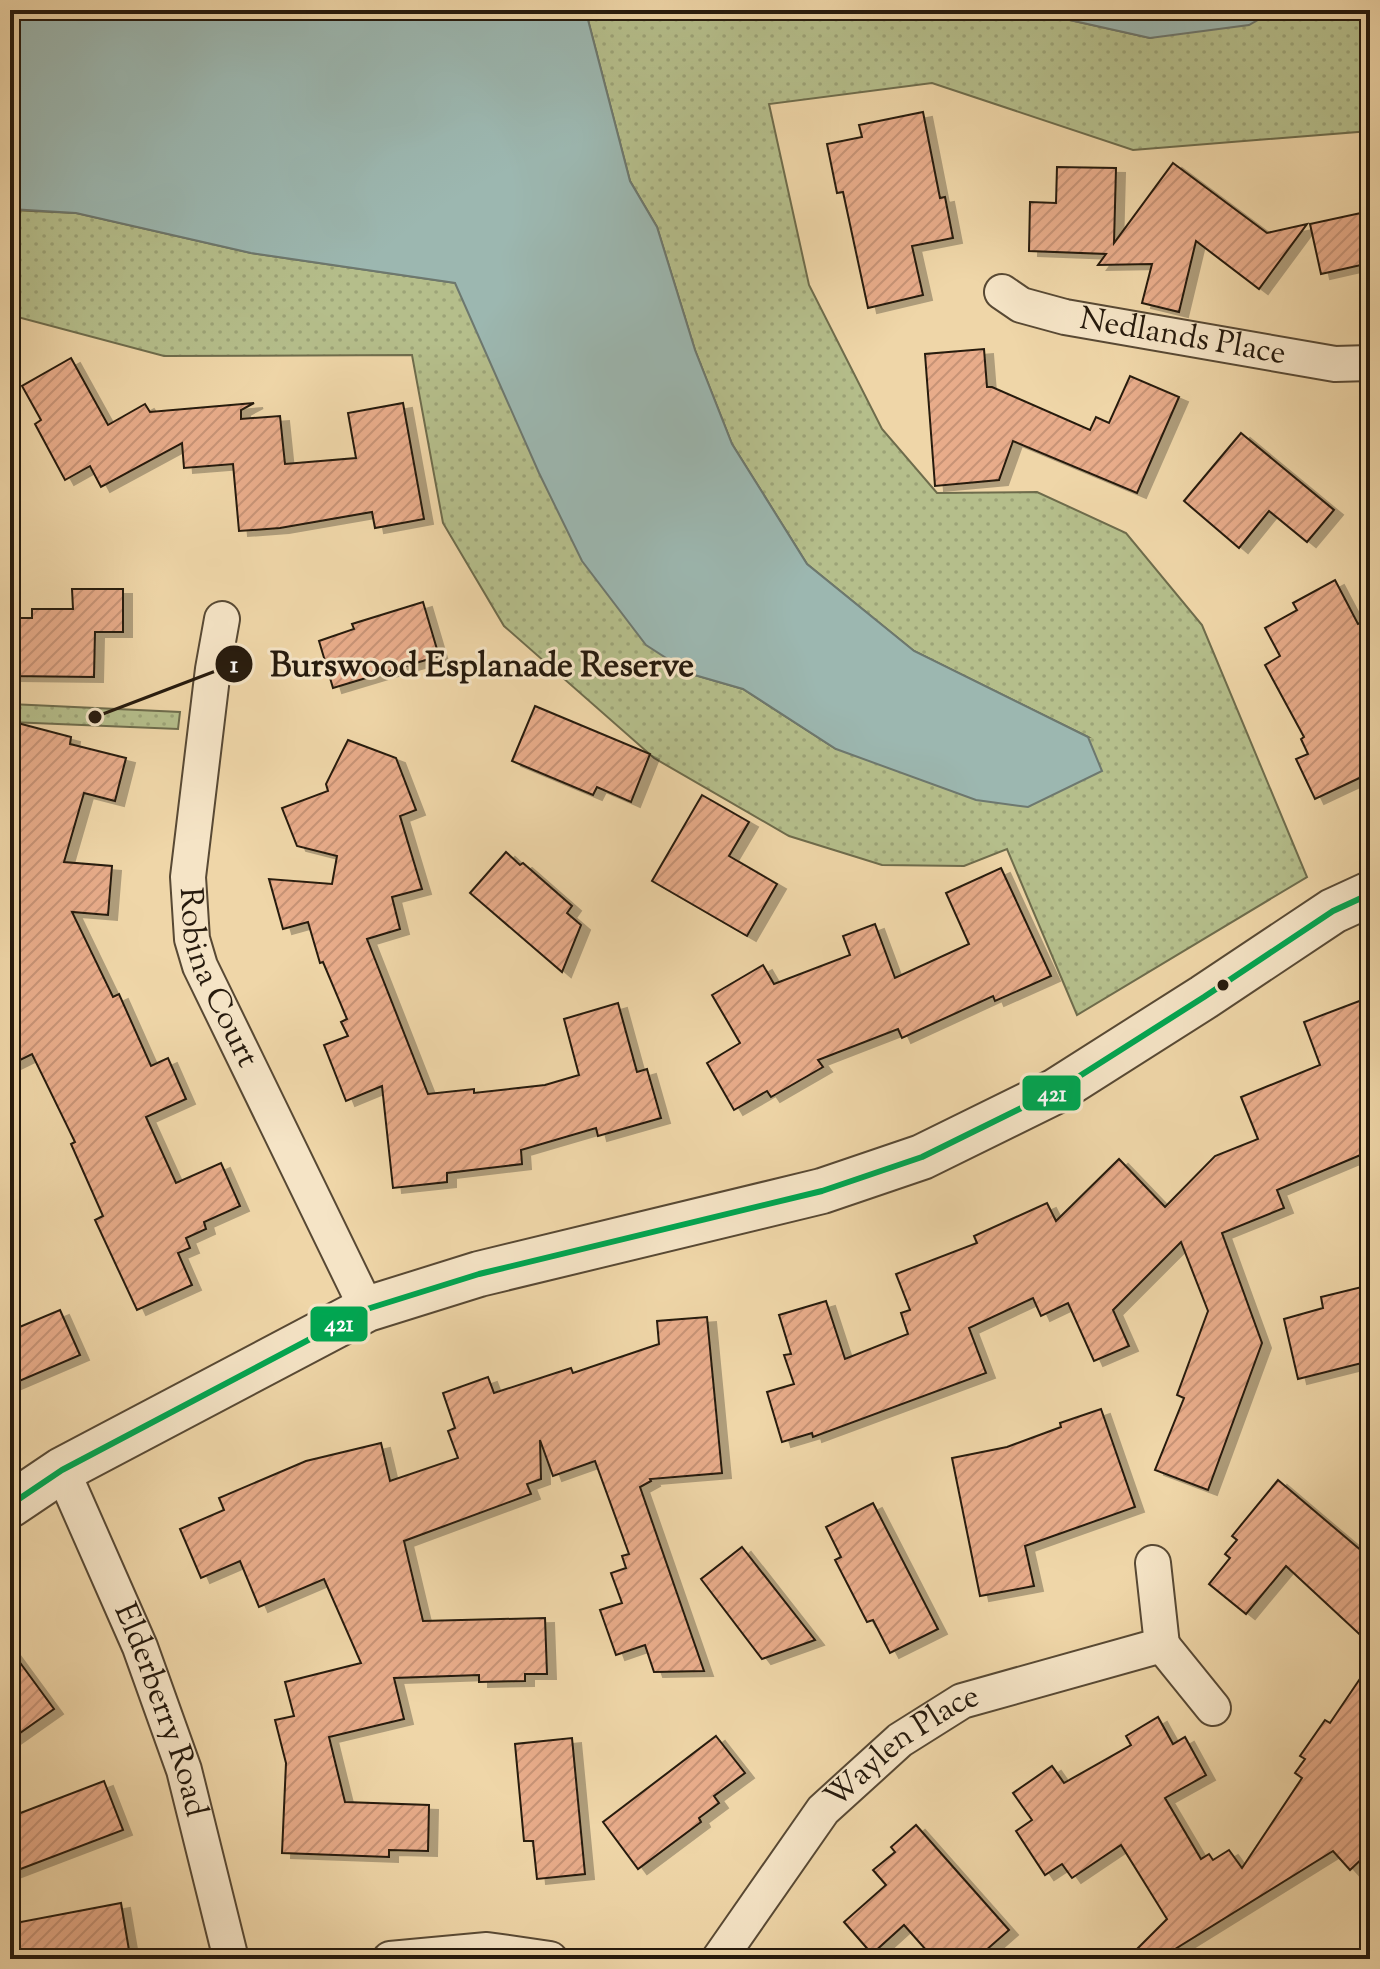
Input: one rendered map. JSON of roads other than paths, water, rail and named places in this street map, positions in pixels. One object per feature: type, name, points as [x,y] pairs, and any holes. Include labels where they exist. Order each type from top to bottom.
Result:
[{"type":"street","name":"Nedlands Place","points":[[1002,292],[1021,305],[1065,317],[1335,364],[1370,363]]},
{"type":"street","name":"Robina Court","points":[[222,619],[188,877],[192,939],[200,966],[367,1309]]},
{"type":"street","points":[[10,1505],[62,1470],[367,1309],[479,1274],[822,1191],[922,1157],[1056,1091],[1333,911],[1370,894]]},
{"type":"street","name":"Elderberry Road","points":[[62,1470],[140,1647],[184,1770],[231,1959]]},
{"type":"street","points":[[1153,1563],[1162,1645],[1213,1708]]},
{"type":"street","name":"Waylen Place","points":[[719,1959],[823,1810],[900,1740],[962,1701],[1162,1645]]},
{"type":"street","points":[[390,1959],[487,1950],[550,1959]]},
{"type":"water","points":[[10,10],[592,10],[587,16],[630,181],[657,227],[695,350],[732,444],[807,564],[914,651],[1088,737],[1102,771],[1028,807],[976,800],[836,749],[743,689],[691,674],[646,645],[582,561],[539,473],[455,283],[251,253],[76,213],[10,209]]},
{"type":"water","points":[[1025,10],[1275,10],[1249,25],[1150,38]]},
{"type":"place","name":"Burswood Esplanade Reserve","points":[[95,717]]}]
